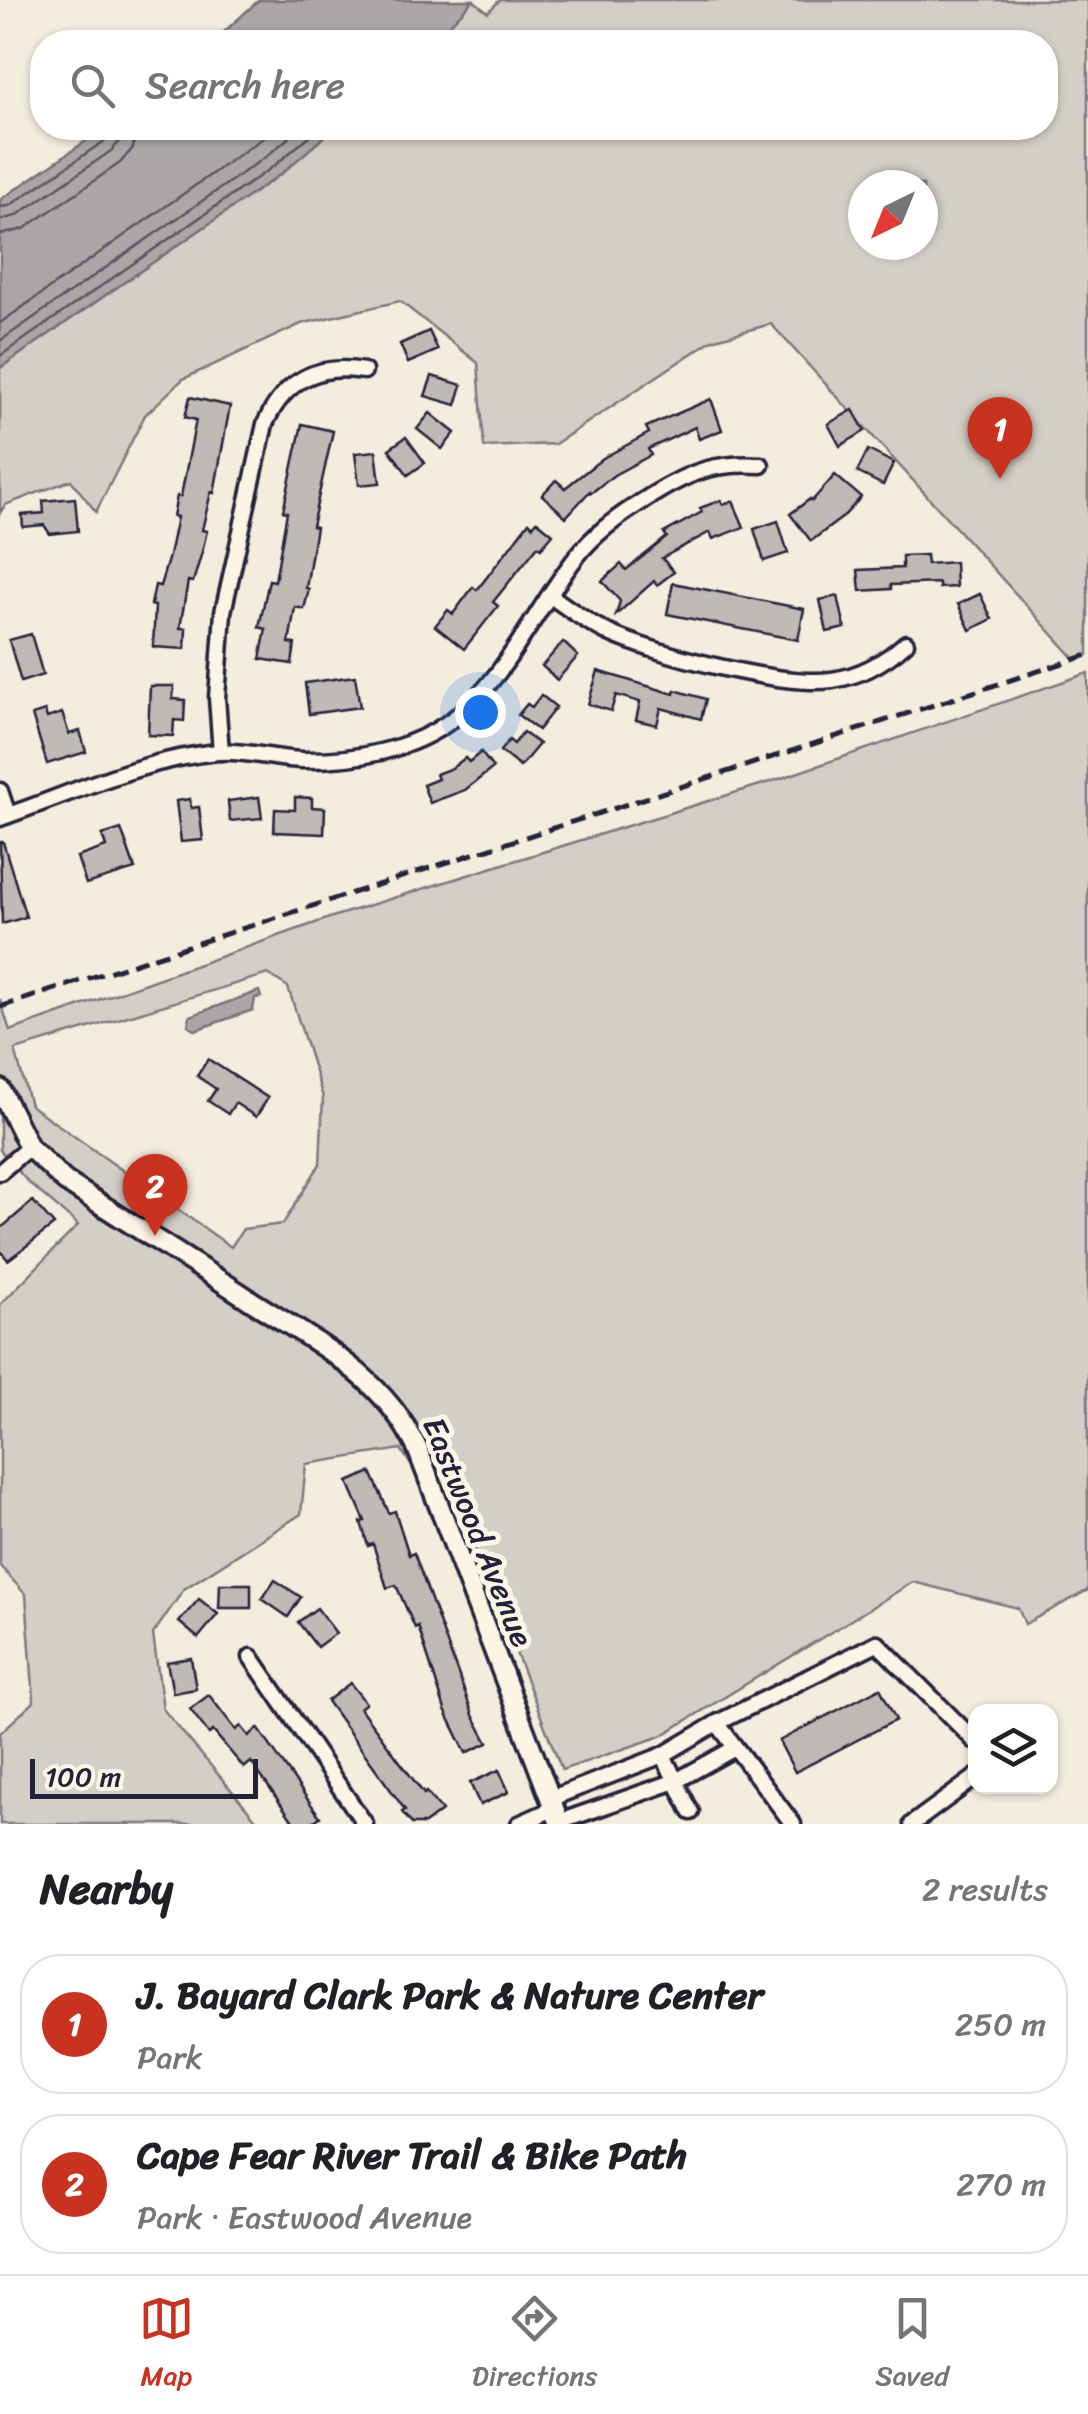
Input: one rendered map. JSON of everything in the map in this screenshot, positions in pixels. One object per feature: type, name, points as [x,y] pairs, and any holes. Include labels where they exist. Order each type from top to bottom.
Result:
[{"type":"street","points":[[221,752],[217,698],[223,612],[265,424],[274,403],[301,379],[340,367],[364,372]]},
{"type":"street","points":[[0,791],[4,817],[148,765],[221,752],[302,760],[346,758],[426,736],[452,720],[482,692],[584,548],[631,508],[666,486],[714,465],[761,465]]},
{"type":"street","points":[[551,596],[594,626],[641,646],[784,680],[815,682],[856,674],[892,656],[906,643]]},
{"type":"street","name":"Eastwood Avenue","points":[[0,1088],[29,1147],[64,1181],[337,1354],[390,1404],[417,1448],[555,1814]]},
{"type":"street","points":[[0,1172],[29,1147]]},
{"type":"street","points":[[555,1814],[716,1723],[877,1644],[968,1734]]},
{"type":"street","points":[[251,1658],[365,1824]]},
{"type":"street","points":[[716,1723],[793,1824]]},
{"type":"street","points":[[519,1824],[676,1781],[736,1748]]},
{"type":"street","points":[[663,1755],[690,1812]]},
{"type":"street","points":[[912,1824],[968,1783]]},
{"type":"shaded area","points":[[473,0],[488,12],[500,0],[1088,0],[1088,655],[1075,659],[771,324],[712,340],[555,444],[484,447],[478,363],[400,301],[301,324],[183,379],[145,415],[96,512],[71,480],[5,505],[0,513],[0,368],[281,174],[320,140],[1058,140],[1058,30],[444,30]]},
{"type":"shaded area","points":[[1088,673],[1088,1590],[1025,1624],[1018,1608],[913,1582],[661,1736],[562,1770],[447,1477],[417,1475],[401,1449],[306,1464],[301,1514],[184,1589],[153,1634],[163,1709],[260,1824],[0,1824],[0,1733],[34,1702],[26,1595],[0,1566],[0,1305],[78,1225],[28,1182],[0,1150],[0,999],[10,1031],[335,916],[773,781]],"holes":[[[268,974],[288,987],[323,1097],[320,1164],[283,1224],[243,1229],[231,1247],[30,1105],[15,1050]]]},
{"type":"water","points":[[259,0],[473,0],[444,30],[226,30]]},
{"type":"water","points":[[88,140],[320,140],[281,174],[0,368],[0,200]]},
{"type":"water","points":[[259,991],[261,997],[255,998],[253,1010],[195,1030],[188,1025],[190,1016]]},
{"type":"building","points":[[429,331],[438,350],[408,363],[400,344]]},
{"type":"building","points":[[432,376],[462,385],[456,405],[425,396]]},
{"type":"building","points":[[190,397],[230,406],[214,493],[211,492],[202,530],[207,531],[202,552],[193,582],[188,581],[180,628],[186,628],[185,649],[153,647],[155,606],[151,605],[155,585],[160,586],[169,556],[177,517],[173,516],[177,496],[181,496],[196,420],[185,417]]},
{"type":"building","points":[[711,399],[722,430],[699,439],[695,427],[648,449],[651,455],[590,491],[566,517],[542,495],[556,480],[565,488],[603,458],[649,433],[646,427]]},
{"type":"building","points":[[853,410],[865,431],[840,446],[828,424]]},
{"type":"building","points":[[430,413],[455,433],[442,449],[417,429]]},
{"type":"building","points":[[302,424],[333,431],[312,526],[316,527],[306,588],[309,589],[304,609],[295,607],[289,643],[295,644],[292,664],[260,659],[266,629],[259,627],[269,580],[275,581],[287,512],[283,511]]},
{"type":"building","points":[[406,437],[425,463],[408,475],[389,449]]},
{"type":"building","points":[[868,450],[894,463],[883,485],[857,472]]},
{"type":"building","points":[[376,451],[380,483],[359,485],[355,453]]},
{"type":"building","points":[[835,475],[861,497],[843,517],[811,541],[790,514],[812,501]]},
{"type":"building","points":[[75,498],[78,531],[50,534],[44,525],[23,527],[22,515],[44,513],[43,501]]},
{"type":"building","points":[[721,500],[723,505],[733,501],[744,527],[713,539],[710,532],[662,558],[674,572],[657,585],[654,581],[616,615],[620,601],[602,581],[621,564],[626,570],[667,537],[664,533],[702,512],[700,508]]},
{"type":"building","points":[[537,521],[553,534],[541,548],[538,546],[493,602],[498,606],[464,649],[435,626],[448,610],[453,614],[473,587],[477,590],[529,522],[533,526]]},
{"type":"building","points":[[778,521],[788,553],[764,561],[754,529]]},
{"type":"building","points":[[926,555],[927,564],[955,562],[956,587],[939,588],[939,583],[891,585],[891,589],[860,591],[858,570],[902,568],[902,556]]},
{"type":"building","points":[[673,583],[804,609],[798,640],[667,614]]},
{"type":"building","points":[[980,594],[992,619],[970,630],[958,604]]},
{"type":"building","points":[[838,596],[845,628],[827,632],[820,600]]},
{"type":"building","points":[[31,634],[43,675],[21,682],[9,640]]},
{"type":"building","points":[[563,642],[578,656],[557,680],[542,666]]},
{"type":"building","points":[[598,671],[674,694],[675,690],[706,699],[701,719],[661,708],[657,725],[636,720],[640,702],[616,695],[611,711],[588,704]]},
{"type":"building","points":[[355,676],[360,707],[309,714],[305,683]]},
{"type":"building","points":[[150,686],[174,686],[173,699],[185,700],[184,721],[174,720],[173,736],[148,735]]},
{"type":"building","points":[[541,695],[556,707],[538,730],[518,715],[527,704],[532,707]]},
{"type":"building","points":[[45,711],[47,718],[62,713],[69,734],[80,731],[86,752],[47,764],[32,715]]},
{"type":"building","points":[[523,732],[539,744],[520,767],[500,751],[509,740],[514,744]]},
{"type":"building","points":[[481,752],[493,768],[465,790],[430,803],[423,785],[438,779],[436,774],[465,758],[469,762]]},
{"type":"building","points":[[259,797],[262,818],[230,821],[228,801]]},
{"type":"building","points":[[295,797],[312,798],[312,807],[325,808],[324,834],[274,832],[275,809],[295,810]]},
{"type":"building","points":[[190,799],[191,808],[199,807],[203,840],[181,842],[176,801]]},
{"type":"building","points":[[121,829],[135,869],[86,884],[77,857],[106,847],[102,835]]},
{"type":"building","points":[[0,842],[26,917],[2,924]]},
{"type":"building","points":[[208,1059],[268,1098],[256,1117],[235,1103],[228,1114],[208,1101],[216,1089],[197,1076]]},
{"type":"building","points":[[33,1201],[54,1225],[8,1260],[0,1250],[0,1229]]},
{"type":"building","points":[[371,1472],[389,1513],[395,1511],[409,1555],[414,1553],[473,1715],[488,1743],[466,1753],[445,1710],[418,1626],[415,1628],[396,1585],[387,1588],[373,1544],[368,1546],[361,1522],[365,1521],[348,1482]]},
{"type":"building","points":[[275,1580],[301,1597],[288,1617],[262,1599]]},
{"type":"building","points":[[220,1584],[251,1584],[251,1608],[219,1608]]},
{"type":"building","points":[[199,1599],[218,1614],[198,1638],[179,1622]]},
{"type":"building","points":[[317,1608],[336,1633],[317,1647],[298,1622]]},
{"type":"building","points":[[191,1658],[196,1689],[173,1693],[167,1662]]},
{"type":"building","points":[[350,1683],[366,1703],[360,1708],[424,1794],[442,1811],[425,1824],[412,1824],[402,1812],[405,1810],[327,1701]]},
{"type":"building","points":[[880,1688],[896,1720],[795,1772],[779,1741]]},
{"type":"building","points":[[209,1695],[236,1730],[241,1726],[249,1736],[258,1728],[320,1817],[310,1824],[295,1824],[251,1762],[244,1768],[213,1731],[209,1734],[190,1709]]},
{"type":"building","points":[[499,1770],[509,1792],[480,1805],[470,1783]]},
{"type":"railway","points":[[0,1007],[1088,655]]},
{"type":"place","name":"J. Bayard Clark Park & Nature Center","points":[[1000,479]]},
{"type":"place","name":"Cape Fear River Trail & Bike Path","points":[[155,1236]]}]
